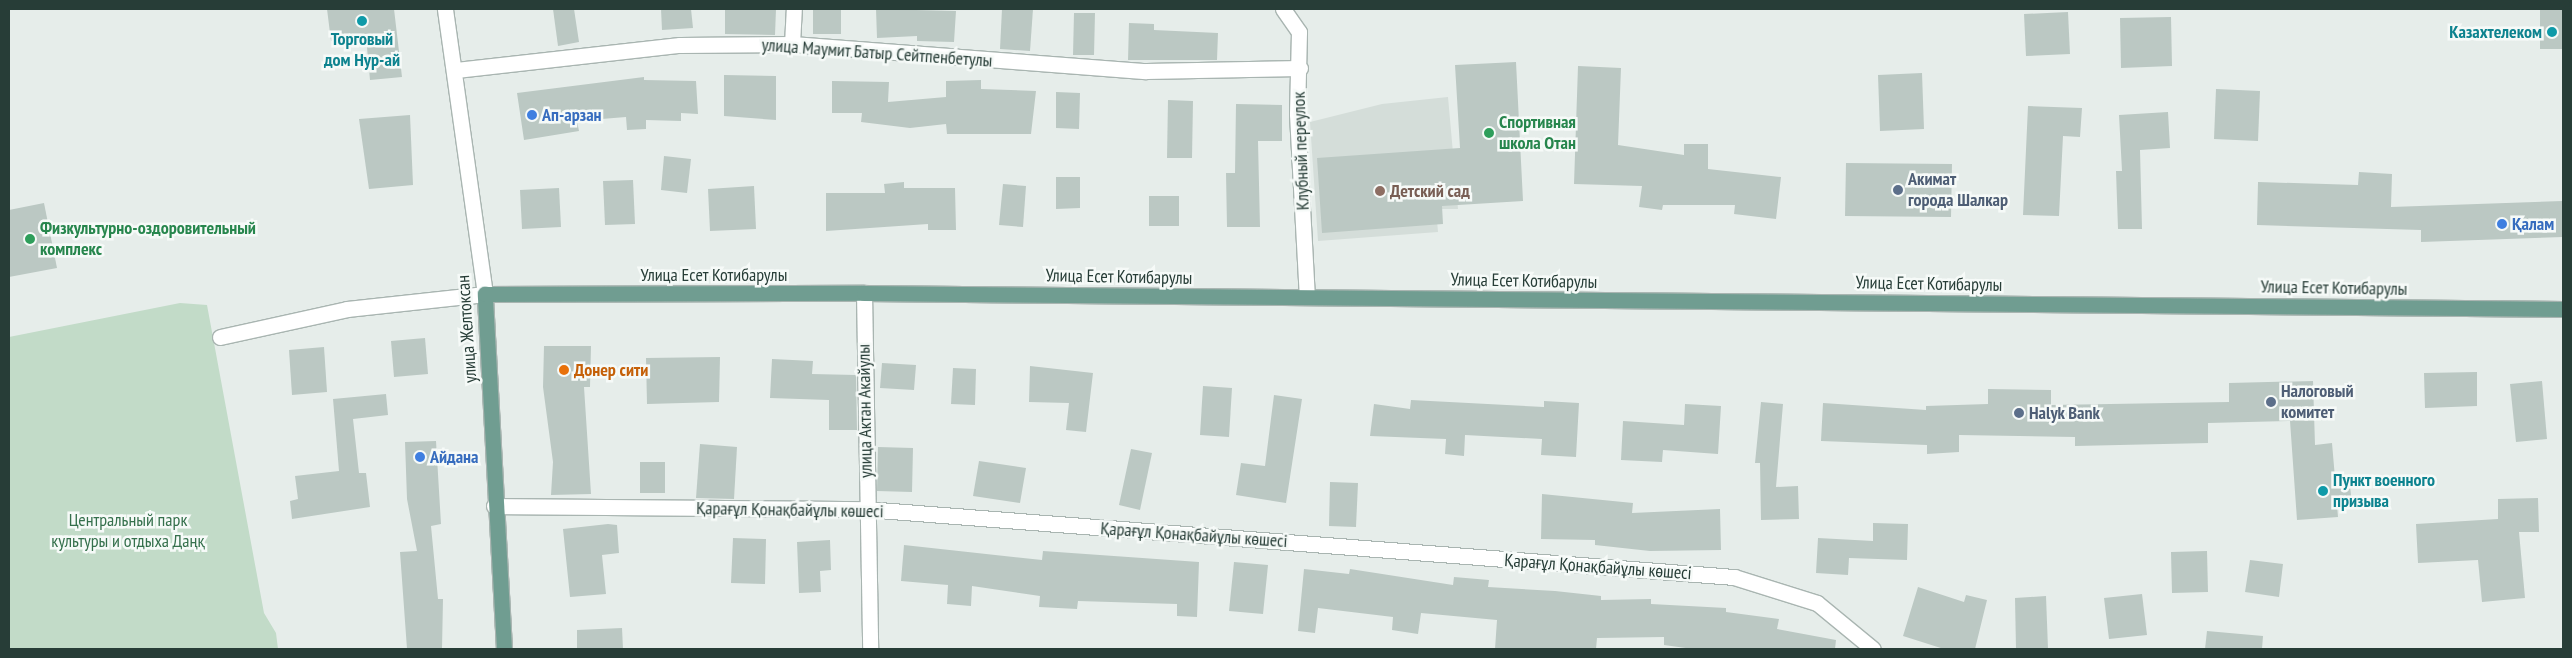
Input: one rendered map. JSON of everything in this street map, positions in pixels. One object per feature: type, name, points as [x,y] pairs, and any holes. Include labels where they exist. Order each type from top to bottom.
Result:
[{"type":"main road","name":"Улица Есет Котибарулы","points":[[485,294],[864,293],[2563,309]]},
{"type":"main road","name":"улица Желтоксан","points":[[485,294],[494,506],[504,649]]},
{"type":"street","name":"улица Желтоксан","points":[[445,9],[456,70],[485,294]]},
{"type":"street","points":[[792,44],[794,9]]},
{"type":"street","name":"Клубный переулок","points":[[1283,9],[1299,32],[1300,68],[1297,114],[1307,297]]},
{"type":"street","name":"улица Маумит Батыр Сейтпенбетулы","points":[[456,70],[680,46],[792,44],[1146,72],[1300,68]]},
{"type":"street","name":"улица Актан Акайулы","points":[[864,293],[866,510],[870,649]]},
{"type":"street","points":[[220,337],[348,310],[485,294]]},
{"type":"street","name":"Қарағұл Қонақбайұлы көшесі","points":[[494,506],[866,510],[1734,577],[1817,603],[1873,649]]},
{"type":"shaded area","points":[[1448,97],[1458,209],[1436,209],[1438,232],[1318,241],[1310,122],[1382,104]]},
{"type":"green space","name":"Центральный парк культуры и отдыха Даңқ","points":[[180,303],[207,305],[264,613],[276,633],[278,649],[9,649],[9,337]]},
{"type":"building","points":[[327,9],[394,9],[402,77],[370,80],[366,37],[331,41]]},
{"type":"building","points":[[553,9],[574,9],[579,42],[558,46]]},
{"type":"building","points":[[661,9],[691,9],[693,28],[662,30]]},
{"type":"building","points":[[725,9],[776,9],[775,35],[725,34]]},
{"type":"building","points":[[813,9],[841,9],[841,34],[813,34]]},
{"type":"building","points":[[876,9],[956,11],[954,42],[917,41],[917,36],[877,38]]},
{"type":"building","points":[[1002,9],[1033,9],[1030,51],[1000,49]]},
{"type":"building","name":"Казахтелеком","points":[[2540,9],[2563,9],[2563,49],[2540,49]]},
{"type":"building","points":[[2068,12],[2070,54],[2026,56],[2024,14]]},
{"type":"building","points":[[1074,13],[1095,13],[1094,55],[1073,55]]},
{"type":"building","points":[[2171,17],[2172,66],[2121,68],[2120,18]]},
{"type":"building","points":[[1129,23],[1154,24],[1154,30],[1218,33],[1217,60],[1128,60]]},
{"type":"building","points":[[1516,62],[1523,201],[1442,206],[1443,224],[1322,233],[1317,158],[1460,148],[1455,65]]},
{"type":"building","points":[[1578,66],[1621,68],[1618,145],[1684,155],[1684,144],[1708,144],[1708,169],[1781,177],[1776,219],[1734,214],[1735,205],[1663,205],[1662,210],[1639,207],[1642,186],[1574,184]]},
{"type":"building","points":[[1922,73],[1924,129],[1880,131],[1878,75]]},
{"type":"building","points":[[724,75],[776,76],[776,120],[724,116]]},
{"type":"building","points":[[644,77],[644,80],[696,81],[698,114],[681,113],[681,121],[646,120],[646,129],[627,130],[626,117],[577,121],[579,131],[524,140],[517,93]]},
{"type":"building","points":[[981,80],[981,89],[1036,91],[1031,134],[947,134],[946,124],[910,128],[861,122],[862,113],[832,113],[832,81],[889,82],[888,102],[946,97],[946,81]]},
{"type":"building","points":[[2216,89],[2260,91],[2258,141],[2214,139]]},
{"type":"building","points":[[1056,92],[1080,93],[1079,129],[1056,128]]},
{"type":"building","points":[[1168,100],[1193,101],[1192,158],[1167,158]]},
{"type":"building","points":[[1236,104],[1282,105],[1282,141],[1258,141],[1260,227],[1227,227],[1226,173],[1235,173]]},
{"type":"building","points":[[2028,106],[2082,108],[2080,137],[2063,136],[2059,216],[2023,215]]},
{"type":"building","points":[[2168,112],[2170,148],[2140,150],[2142,229],[2118,229],[2116,171],[2122,171],[2119,115]]},
{"type":"building","points":[[410,115],[413,185],[369,189],[359,119]]},
{"type":"building","points":[[664,156],[691,159],[687,193],[661,190]]},
{"type":"building","name":"Акимат города Шалкар","points":[[1846,163],[1952,164],[1951,217],[1845,216]]},
{"type":"building","points":[[2359,172],[2392,174],[2391,207],[2563,201],[2563,237],[2421,242],[2421,230],[2257,225],[2258,182],[2358,185]]},
{"type":"building","points":[[1056,177],[1080,177],[1080,208],[1056,209]]},
{"type":"building","points":[[633,180],[635,224],[605,225],[603,181]]},
{"type":"building","points":[[904,182],[904,188],[955,188],[956,230],[928,230],[928,224],[826,231],[826,193],[885,193],[884,184]]},
{"type":"building","points":[[1003,184],[1026,186],[1023,227],[999,225]]},
{"type":"building","points":[[754,186],[756,229],[710,231],[708,189]]},
{"type":"building","points":[[559,188],[561,227],[522,229],[520,190]]},
{"type":"building","points":[[1149,196],[1179,196],[1179,226],[1149,226]]},
{"type":"building","name":"Физкультурно-оздоровительный комплекс","points":[[44,203],[57,268],[9,277],[9,210]]},
{"type":"building","points":[[425,338],[428,374],[394,377],[391,341]]},
{"type":"building","points":[[544,346],[591,346],[590,387],[584,387],[591,494],[551,495],[553,462],[543,387]]},
{"type":"building","points":[[324,347],[327,392],[292,395],[289,350]]},
{"type":"building","points":[[720,357],[719,402],[647,404],[646,358]]},
{"type":"building","points":[[772,359],[813,361],[812,374],[856,375],[857,430],[829,430],[829,400],[770,398]]},
{"type":"building","points":[[882,363],[916,365],[914,390],[880,388]]},
{"type":"building","points":[[1030,366],[1093,373],[1086,432],[1066,430],[1069,403],[1029,402]]},
{"type":"building","points":[[953,368],[976,369],[975,405],[951,404]]},
{"type":"building","points":[[2477,372],[2477,406],[2425,408],[2424,373]]},
{"type":"building","points":[[2313,381],[2315,445],[2332,443],[2335,478],[2349,477],[2352,504],[2337,505],[2338,517],[2297,520],[2290,421],[2208,423],[2208,443],[2075,446],[2075,437],[1959,435],[1959,452],[1927,454],[1927,445],[1821,441],[1823,403],[1926,410],[1926,406],[1988,404],[1988,389],[2051,390],[2051,405],[2229,402],[2229,383]]},
{"type":"building","points":[[2542,381],[2547,439],[2516,442],[2510,384]]},
{"type":"building","points":[[1203,386],[1232,388],[1229,437],[1200,435]]},
{"type":"building","points":[[386,394],[388,415],[353,419],[359,473],[366,473],[370,507],[292,519],[290,501],[298,499],[295,476],[339,471],[333,399]]},
{"type":"building","points":[[1274,395],[1302,399],[1286,503],[1236,495],[1241,463],[1265,466]]},
{"type":"building","points":[[1411,400],[1544,407],[1544,401],[1579,403],[1576,457],[1541,455],[1542,439],[1465,435],[1464,456],[1445,454],[1446,439],[1370,436],[1374,404],[1410,409]]},
{"type":"building","points":[[1761,402],[1783,404],[1776,487],[1798,486],[1799,519],[1761,520],[1760,463],[1755,463]]},
{"type":"building","points":[[1685,404],[1721,406],[1718,454],[1663,450],[1662,462],[1621,460],[1623,421],[1684,425]]},
{"type":"building","points":[[436,441],[441,524],[431,526],[438,599],[443,599],[442,649],[407,649],[400,552],[417,551],[407,499],[405,442]]},
{"type":"building","points":[[700,444],[737,447],[734,499],[696,498]]},
{"type":"building","points":[[878,447],[913,448],[912,492],[877,491]]},
{"type":"building","points":[[1131,449],[1152,453],[1140,510],[1119,505]]},
{"type":"building","points":[[979,461],[1026,468],[1020,503],[973,496]]},
{"type":"building","points":[[640,462],[665,462],[665,493],[640,493]]},
{"type":"building","points":[[1330,482],[1358,483],[1356,527],[1329,526]]},
{"type":"building","points":[[1542,494],[1633,503],[1632,513],[1720,509],[1721,550],[1650,551],[1595,545],[1595,540],[1541,539]]},
{"type":"building","points":[[2538,498],[2539,532],[2519,532],[2525,598],[2482,602],[2478,560],[2418,563],[2416,524],[2498,519],[2498,499]]},
{"type":"building","points":[[1873,523],[1908,524],[1907,560],[1849,558],[1848,575],[1816,573],[1818,538],[1873,541]]},
{"type":"building","points":[[608,524],[617,525],[619,553],[602,555],[606,594],[570,597],[563,529]]},
{"type":"building","points":[[733,538],[766,539],[765,584],[731,583]]},
{"type":"building","points":[[830,540],[831,570],[820,571],[821,592],[799,593],[797,542]]},
{"type":"building","points":[[904,545],[1042,560],[1043,551],[1199,562],[1197,617],[1177,616],[1177,604],[1078,601],[1077,609],[1039,607],[1040,596],[972,586],[971,606],[947,604],[948,585],[901,581]]},
{"type":"building","points":[[2207,551],[2208,592],[2172,593],[2171,552]]},
{"type":"building","points":[[2250,560],[2283,564],[2279,597],[2245,592]]},
{"type":"building","points":[[1234,562],[1268,565],[1263,614],[1229,611]]},
{"type":"building","points":[[1304,569],[1349,574],[1350,569],[1453,585],[1454,577],[1489,580],[1488,587],[1601,596],[1601,600],[1651,599],[1651,604],[1726,608],[1726,612],[1779,619],[1777,629],[1836,640],[1835,649],[1693,649],[1664,645],[1664,637],[1597,638],[1596,649],[1495,649],[1497,620],[1421,613],[1418,634],[1392,630],[1393,617],[1318,608],[1315,633],[1298,631]]},
{"type":"building","points":[[1918,587],[1964,602],[1966,595],[1987,600],[1975,649],[1944,649],[1903,636]]},
{"type":"building","points":[[2142,594],[2147,635],[2109,639],[2104,598]]},
{"type":"building","points":[[2046,596],[2048,649],[2016,649],[2015,598]]},
{"type":"building","points":[[622,628],[623,649],[577,649],[577,630]]},
{"type":"building","points":[[2207,631],[2263,636],[2262,649],[2205,649]]},
{"type":"place","name":"Торговый дом Нур-ай","points":[[362,21]]},
{"type":"place","name":"Казахтелеком","points":[[2552,32]]},
{"type":"place","name":"Ап-арзан","points":[[532,115]]},
{"type":"place","name":"Спортивная школа Отан","points":[[1489,133]]},
{"type":"place","name":"Акимат города Шалкар","points":[[1898,190]]},
{"type":"place","name":"Детский сад","points":[[1380,191]]},
{"type":"place","name":"Қалам","points":[[2502,224]]},
{"type":"place","name":"Физкультурно-оздоровительный комплекс","points":[[30,239]]},
{"type":"place","name":"Донер сити","points":[[564,370]]},
{"type":"place","name":"Налоговый комитет","points":[[2271,402]]},
{"type":"place","name":"Halyk Bank","points":[[2019,413]]},
{"type":"place","name":"Айдана","points":[[420,457]]},
{"type":"place","name":"Пункт военного призыва","points":[[2323,491]]}]
